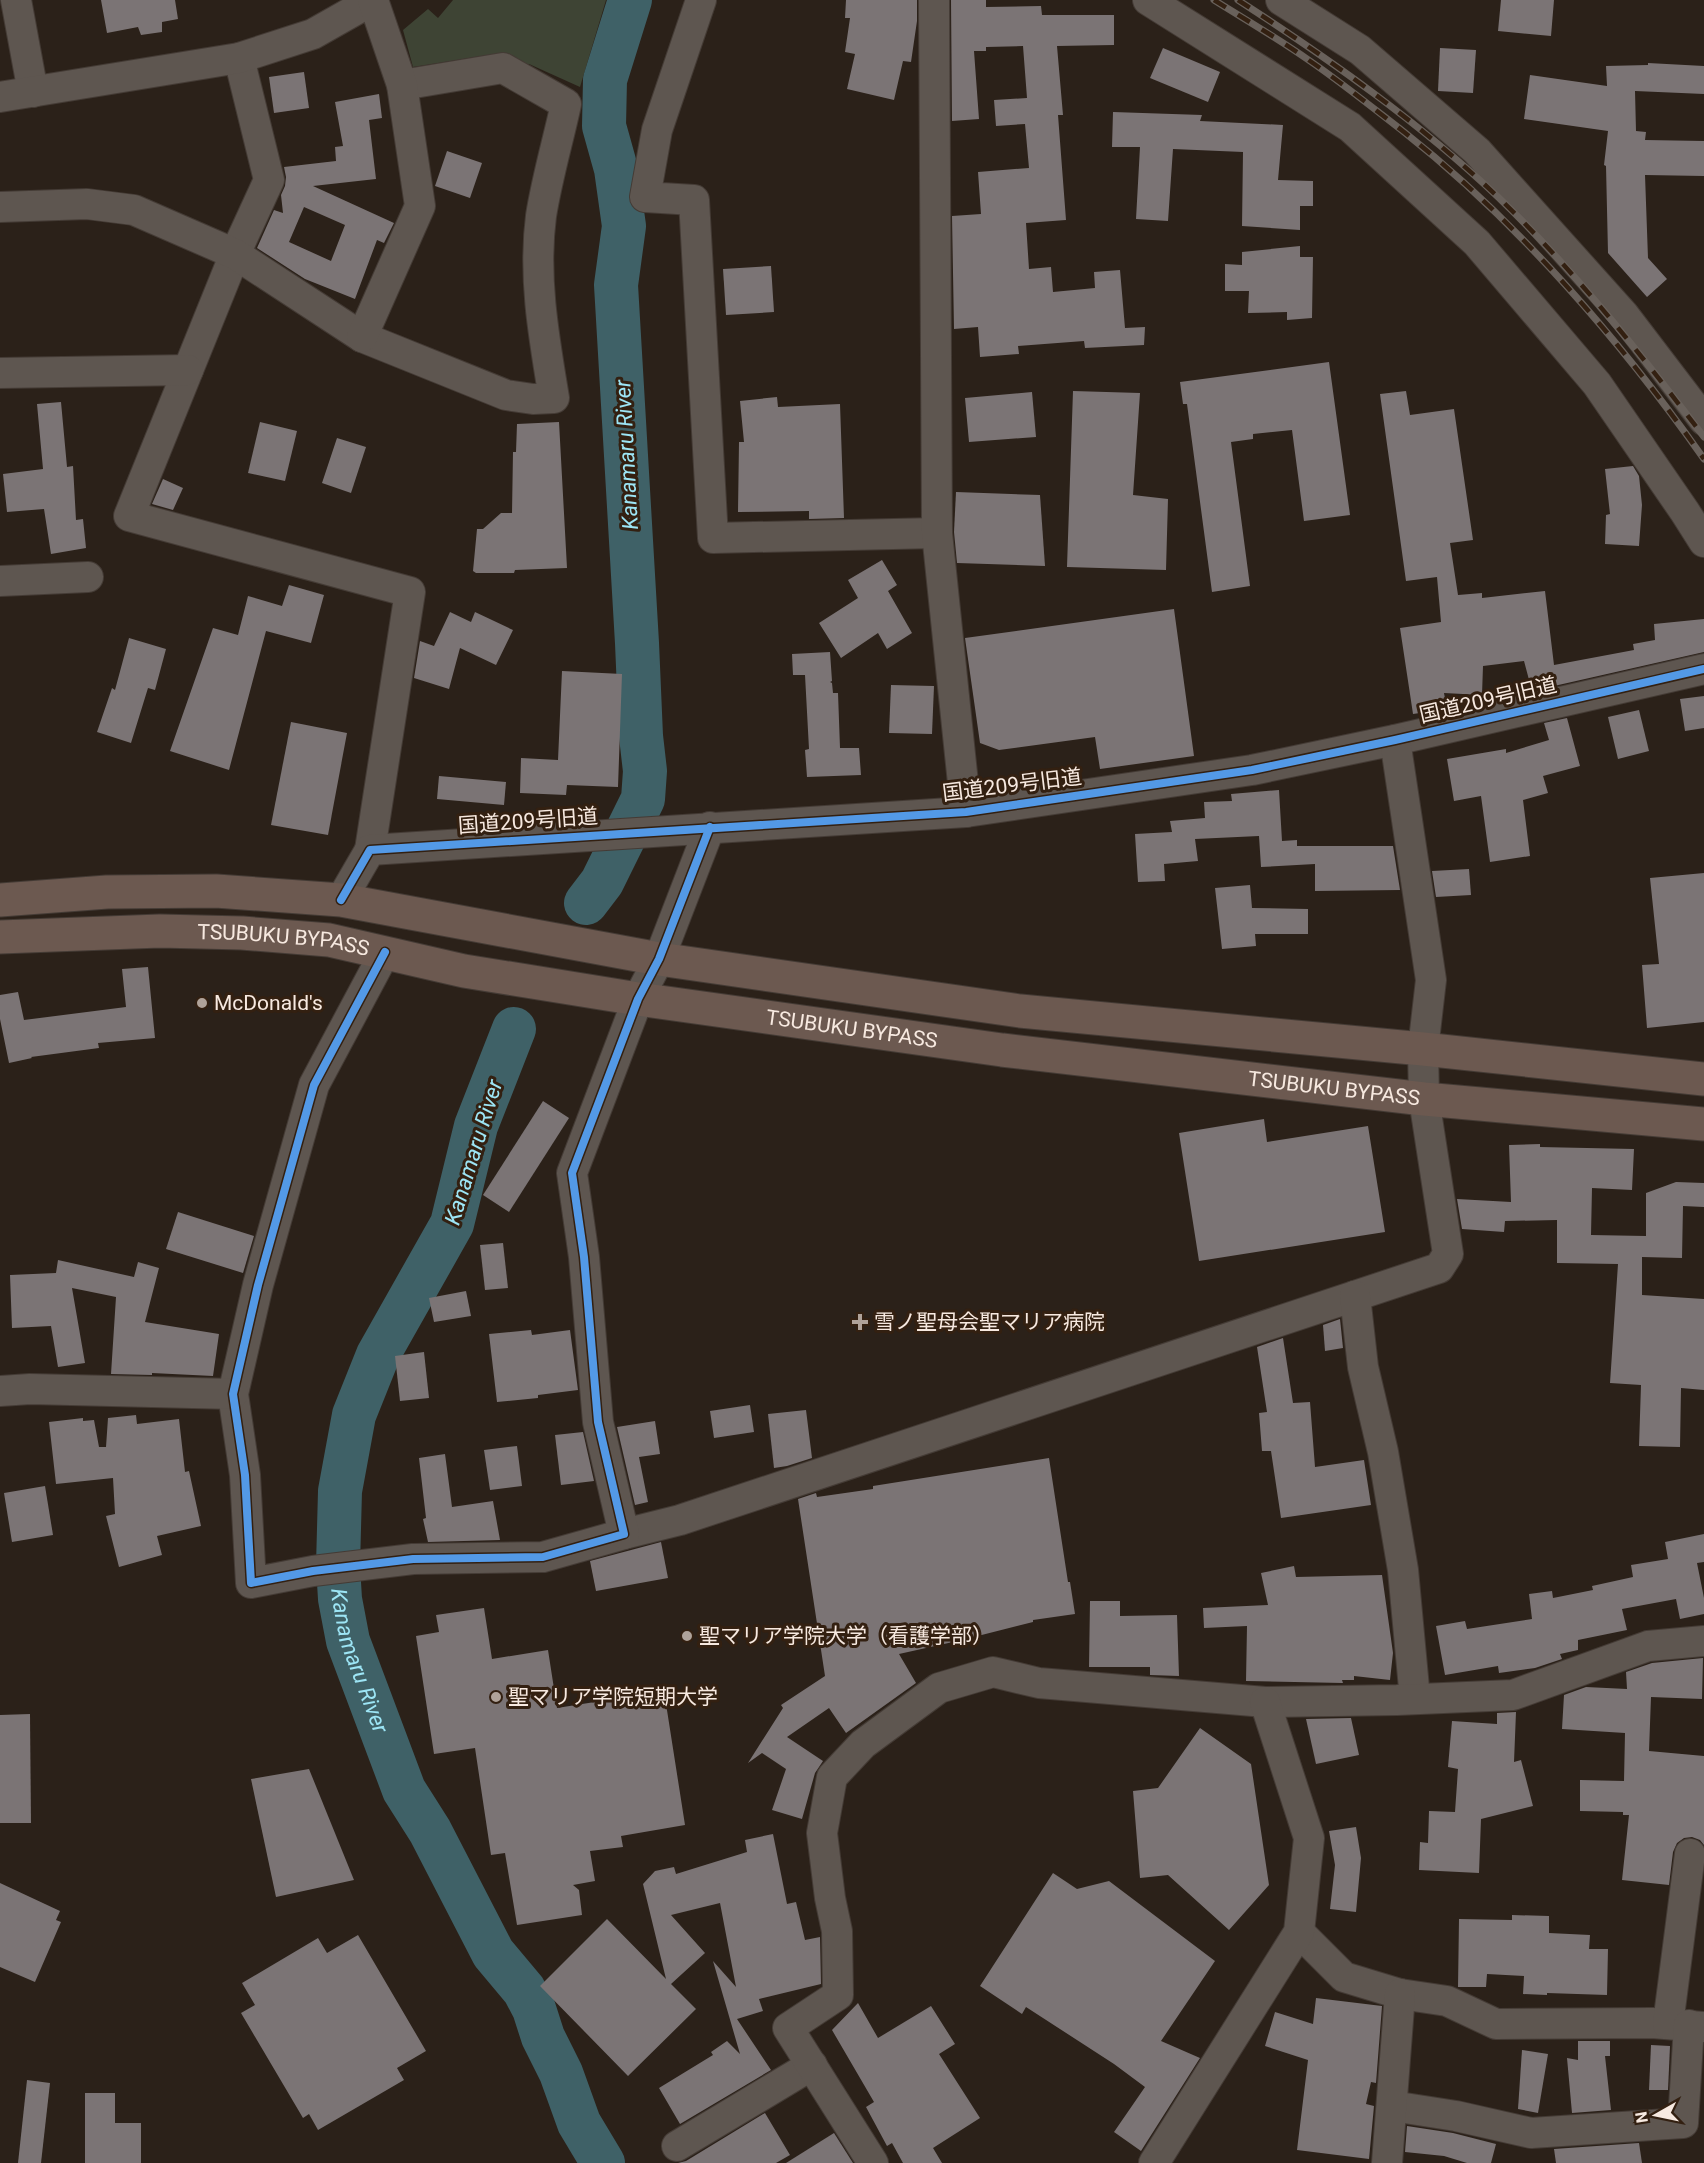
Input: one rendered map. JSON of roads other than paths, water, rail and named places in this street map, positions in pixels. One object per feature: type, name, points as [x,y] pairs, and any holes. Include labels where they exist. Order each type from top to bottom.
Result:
[{"type":"highway","name":"TSUBUKU BYPASS","points":[[0,900],[108,892],[216,891],[341,900],[659,959],[1020,1011],[1423,1048],[1704,1079]]},
{"type":"highway","name":"TSUBUKU BYPASS","points":[[0,937],[160,931],[243,933],[329,940],[464,971],[638,999],[1002,1050],[1424,1099],[1704,1124]]},
{"type":"street","points":[[16,0],[33,92]]},
{"type":"street","points":[[0,97],[239,58],[313,34],[373,0],[402,85],[420,206],[362,337]]},
{"type":"street","points":[[701,0],[657,130],[645,197],[694,200],[713,538],[937,533]]},
{"type":"street","points":[[934,0],[937,533],[966,812]]},
{"type":"street","points":[[1148,0],[1350,126],[1477,243],[1597,384],[1704,542]]},
{"type":"street","points":[[1281,0],[1360,50],[1478,151],[1624,315],[1704,420]]},
{"type":"street","points":[[239,58],[269,180],[234,254],[129,516],[410,592],[370,850],[341,900]]},
{"type":"street","points":[[0,207],[87,204],[134,210],[234,254],[362,337],[506,395],[532,399],[554,398],[543,334],[538,273],[541,216],[566,104],[503,68],[402,85]]},
{"type":"street","points":[[0,373],[188,370]]},
{"type":"street","points":[[0,581],[88,577]]},
{"type":"street","name":"国道209号旧道","points":[[370,850],[966,812],[1252,770],[1395,740],[1704,669]]},
{"type":"street","points":[[385,952],[314,1085],[258,1285],[233,1394],[245,1475],[251,1583],[314,1571],[413,1559],[543,1557],[680,1520],[1439,1268],[1448,1254],[1424,1099],[1423,1048],[1431,980],[1395,740]]},
{"type":"street","points":[[624,1534],[598,1422],[584,1257],[572,1173],[638,999],[659,959],[710,827]]},
{"type":"street","points":[[1355,1296],[1363,1367],[1383,1452],[1402,1570],[1415,1699]]},
{"type":"street","points":[[0,1391],[30,1389],[233,1394]]},
{"type":"street","points":[[873,2163],[788,2028],[838,1995],[837,1931],[830,1898],[822,1833],[832,1777],[863,1744],[939,1688],[993,1671],[1039,1683],[1264,1702],[1513,1695],[1648,1646],[1704,1641]]},
{"type":"street","points":[[1154,2163],[1299,1932],[1309,1838],[1264,1702]]},
{"type":"street","points":[[1392,2106],[1456,2116],[1531,2133],[1683,2122],[1690,1854]]},
{"type":"street","points":[[1299,1932],[1344,1977],[1400,1994],[1447,2001],[1496,2024],[1687,2025]]},
{"type":"street","points":[[1387,2163],[1400,1994]]},
{"type":"street","points":[[677,2146],[812,2065]]},
{"type":"waterway","name":"Kanamaru River","points":[[586,903],[602,882],[643,799],[645,771],[641,736],[616,285],[624,226],[616,169],[604,126],[605,80],[630,0]]},
{"type":"waterway","name":"Kanamaru River","points":[[514,1029],[476,1126],[452,1224],[378,1355],[354,1415],[340,1491],[338,1566],[340,1599],[348,1641],[404,1790],[430,1831],[493,1953],[524,1990],[561,2073],[579,2123],[603,2163]]},
{"type":"railway","points":[[1214,0],[1322,69],[1404,132],[1487,204],[1527,243],[1602,327],[1704,459]]},
{"type":"railway","points":[[1238,0],[1373,92],[1468,169],[1498,197],[1553,253],[1606,313],[1704,437]]},
{"type":"place","name":"McDonald's","points":[[202,1003]]},
{"type":"place","name":"雪ノ聖母会聖マリア病院","points":[[860,1322]]},
{"type":"place","name":"聖マリア学院大学（看護学部）","points":[[687,1636]]},
{"type":"place","name":"聖マリア学院短期大学","points":[[496,1697]]}]
